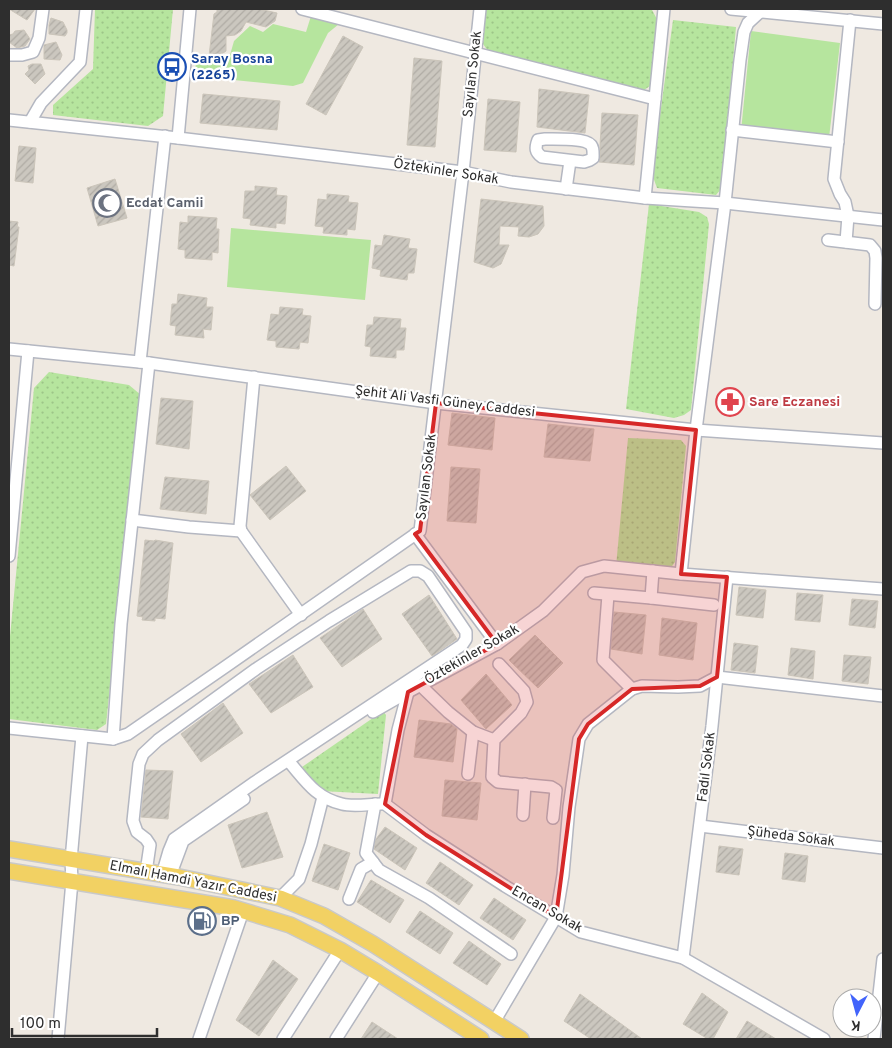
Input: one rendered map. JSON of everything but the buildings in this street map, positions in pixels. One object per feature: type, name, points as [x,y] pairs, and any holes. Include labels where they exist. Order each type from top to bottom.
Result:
[{"type":"main road","name":"Elmalı Hamdi Yazır Caddesi","points":[[9,849],[166,875],[280,898],[324,916],[373,944],[521,1039]]},
{"type":"main road","name":"Elmalı Hamdi Yazır Caddesi","points":[[9,871],[234,908],[290,925],[340,950],[481,1039]]},
{"type":"street","points":[[9,55],[22,55],[33,52],[39,38],[43,9]]},
{"type":"street","points":[[30,122],[41,103],[80,62],[86,9]]},
{"type":"street","points":[[178,138],[190,9]]},
{"type":"street","points":[[302,9],[655,99]]},
{"type":"street","name":"Sayılan Sokak","points":[[9,728],[113,739],[128,734],[420,531],[463,172],[480,9]]},
{"type":"street","points":[[645,198],[664,9]]},
{"type":"street","points":[[731,9],[761,10],[883,24]]},
{"type":"street","points":[[681,574],[696,430],[725,203],[744,32],[748,23],[761,10]]},
{"type":"street","points":[[846,242],[848,216],[845,202],[834,179],[850,20]]},
{"type":"street","name":"Öztekinler Sokak","points":[[9,120],[165,136],[463,172],[511,182],[566,189],[645,198],[725,203],[883,220]]},
{"type":"street","points":[[732,130],[838,142]]},
{"type":"street","points":[[113,739],[121,624],[132,520],[144,362],[165,136]]},
{"type":"street","points":[[566,189],[570,161]]},
{"type":"street","points":[[828,240],[870,245],[875,251],[874,304]]},
{"type":"street","name":"Şehit Ali Vasfi Güney Caddesi","points":[[9,349],[144,362],[436,403],[696,430],[883,443]]},
{"type":"street","points":[[9,556],[28,351]]},
{"type":"street","points":[[254,377],[240,526],[241,531],[301,615]]},
{"type":"street","points":[[132,520],[241,531]]},
{"type":"street","points":[[415,534],[497,644]]},
{"type":"street","name":"Öztekinler Sokak","points":[[166,875],[183,841],[331,738],[420,685],[497,644],[543,611],[582,572],[604,566],[883,590]]},
{"type":"street","points":[[146,872],[150,845],[137,832],[133,821],[139,764],[143,754],[158,740],[218,696],[329,621],[411,571],[420,571],[428,576],[466,632],[466,639],[462,645],[255,782],[174,839],[169,850],[166,875]]},
{"type":"street","points":[[651,598],[653,571]]},
{"type":"street","name":"Fadıl Sokak","points":[[683,958],[700,826],[727,577]]},
{"type":"street","points":[[594,594],[714,605]]},
{"type":"street","points":[[608,595],[603,660],[632,689]]},
{"type":"street","points":[[499,664],[524,691],[527,702],[521,713],[494,740],[492,777],[498,782],[551,787],[556,790],[553,818]]},
{"type":"street","points":[[494,1022],[556,916],[563,875],[569,807],[579,739],[588,724],[632,689],[642,686],[700,686],[717,677],[883,696]]},
{"type":"street","points":[[420,685],[448,712],[473,732],[494,740]]},
{"type":"street","points":[[408,692],[366,853],[379,870],[429,898],[512,954]]},
{"type":"street","points":[[468,774],[473,732]]},
{"type":"street","points":[[58,1039],[72,882],[71,860],[82,736]]},
{"type":"street","points":[[292,764],[323,798],[344,804],[380,804]]},
{"type":"street","points":[[523,815],[525,784]]},
{"type":"street","points":[[280,898],[299,879],[311,844],[323,798]]},
{"type":"street","name":"Encan Sokak","points":[[380,804],[504,886],[581,932],[683,958],[824,1039]]},
{"type":"street","name":"Şüheda Sokak","points":[[700,826],[883,848]]},
{"type":"street","points":[[349,898],[361,869],[373,862]]},
{"type":"street","points":[[199,1039],[243,911]]},
{"type":"street","points":[[283,1039],[340,950]]},
{"type":"street","points":[[874,1039],[883,959]]},
{"type":"street","points":[[336,1039],[378,973]]},
{"type":"highlighted area","points":[[436,403],[696,430],[681,574],[727,577],[717,677],[700,686],[632,689],[588,724],[579,739],[556,917],[426,835],[385,804],[408,692],[497,644],[415,534],[420,531]]},
{"type":"green space","points":[[95,9],[173,9],[163,116],[148,126],[53,115],[53,105],[93,69]]},
{"type":"green space","points":[[486,9],[652,10],[658,21],[650,86],[644,90],[488,51],[483,44]]},
{"type":"green space","points":[[311,16],[339,24],[328,33],[303,83],[293,86],[195,76],[196,56],[222,61],[230,55],[234,41],[250,26],[263,32],[273,24],[306,32]]},
{"type":"green space","points":[[673,20],[736,27],[722,188],[716,195],[657,188],[652,174]]},
{"type":"green space","points":[[751,31],[840,43],[829,138],[741,131]]},
{"type":"green space","points":[[649,204],[699,212],[707,217],[709,224],[691,410],[684,415],[674,418],[626,409]]},
{"type":"green space","points":[[231,228],[371,240],[365,300],[227,287]]},
{"type":"green space","points":[[49,372],[129,385],[141,395],[106,724],[97,730],[9,719],[9,647],[34,388]]},
{"type":"green space","points":[[628,438],[681,440],[686,446],[675,562],[670,569],[616,566]]},
{"type":"green space","points":[[383,711],[386,715],[378,794],[321,791],[302,767]]},
{"type":"place","name":"Saray Bosna (2265)","points":[[172,67]]},
{"type":"place","name":"Ecdat Camii","points":[[107,203]]},
{"type":"place","name":"Sare Eczanesi","points":[[730,402]]},
{"type":"place","name":"BP","points":[[202,921]]}]
